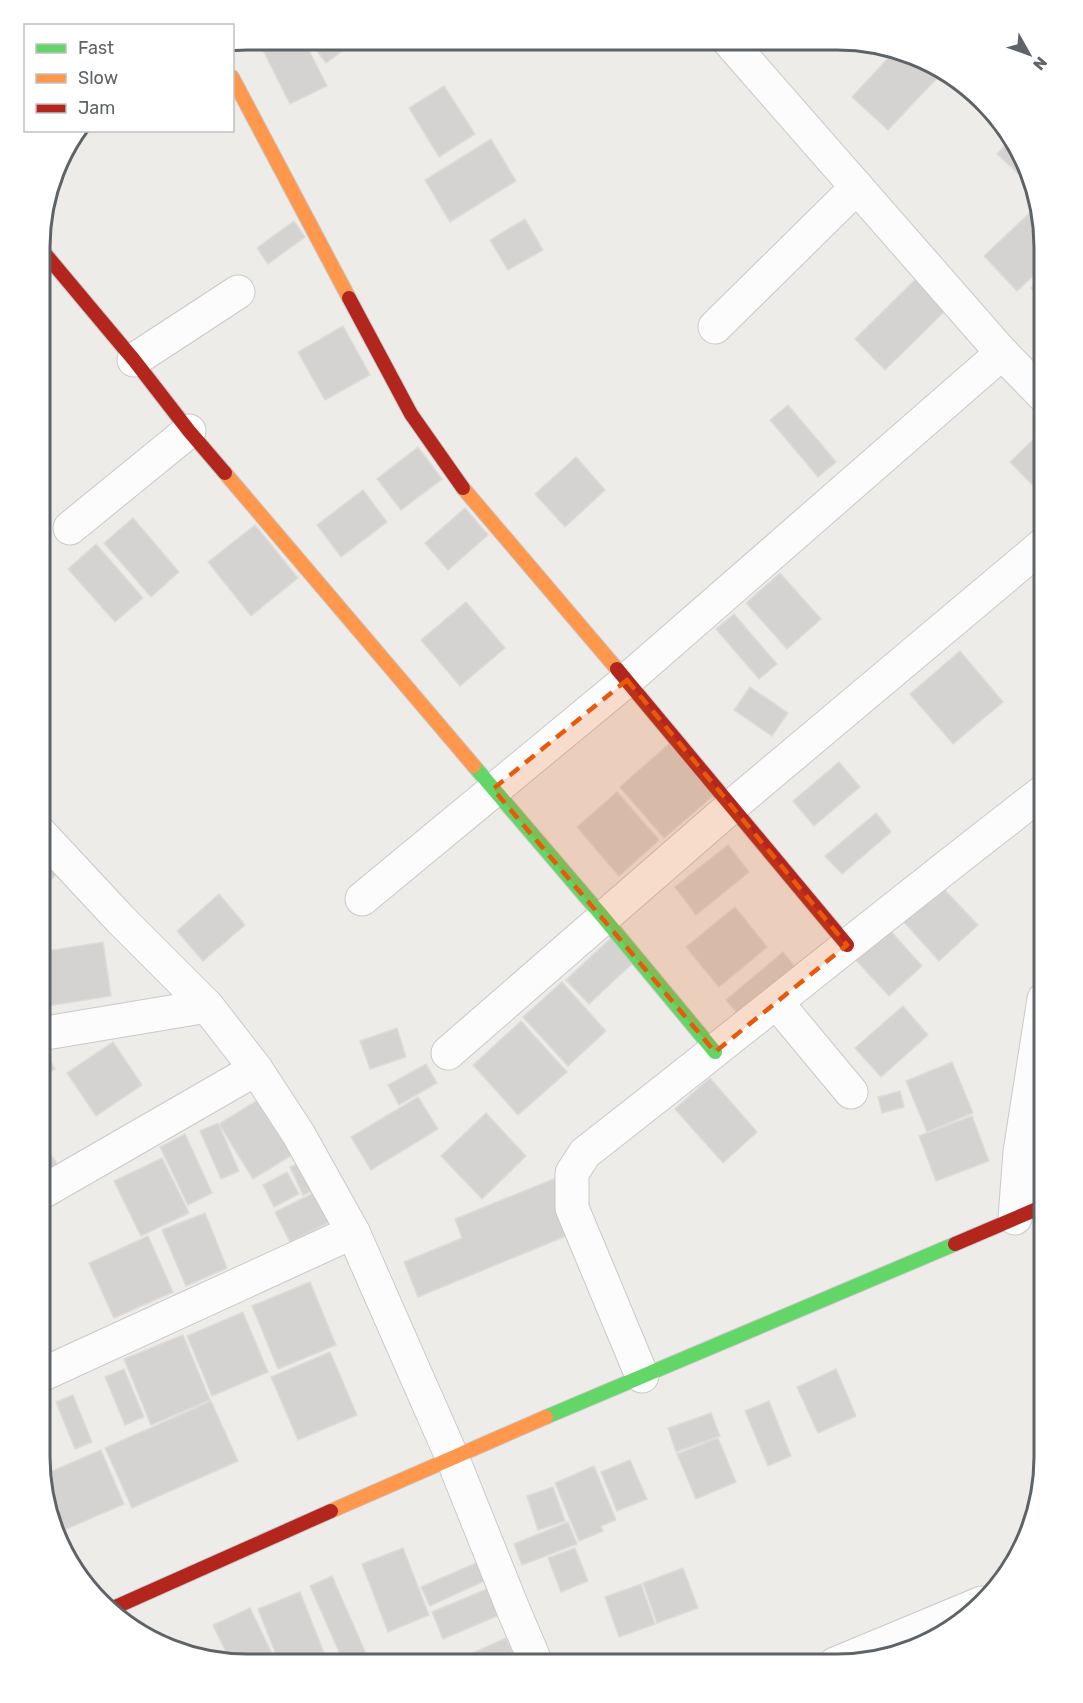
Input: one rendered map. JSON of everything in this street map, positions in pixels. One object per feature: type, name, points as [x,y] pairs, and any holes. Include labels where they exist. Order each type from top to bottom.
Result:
[{"type":"street","points":[[737,50],[1002,353],[1034,386]]},
{"type":"street","points":[[234,81],[411,414],[456,480],[627,680],[847,945]]},
{"type":"street","points":[[715,327],[857,187]]},
{"type":"street","points":[[50,260],[134,360],[189,431],[715,1052]]},
{"type":"street","points":[[134,360],[238,292]]},
{"type":"street","points":[[362,899],[627,680],[1002,353]]},
{"type":"street","points":[[70,528],[189,431]]},
{"type":"street","points":[[448,1053],[732,806],[1034,553]]},
{"type":"street","points":[[642,1376],[572,1208],[572,1173],[585,1152],[1034,799]]},
{"type":"street","points":[[50,844],[121,920],[207,1006],[256,1069],[299,1135],[353,1232],[452,1457],[532,1654]]},
{"type":"street","points":[[777,1003],[851,1092]]},
{"type":"street","points":[[50,1032],[207,1006]]},
{"type":"street","points":[[118,1606],[452,1457],[1029,1212],[1020,1152],[1033,1067]]},
{"type":"street","points":[[50,1188],[256,1069]]},
{"type":"street","points":[[50,1371],[353,1232]]},
{"type":"street","points":[[866,1651],[955,1614]]},
{"type":"highlighted area","points":[[627,680],[847,945],[715,1052],[493,789]]},
{"type":"building","points":[[263,50],[309,50],[327,86],[290,104]]},
{"type":"building","points":[[316,50],[343,50],[326,63]]},
{"type":"building","points":[[890,57],[912,64],[937,78],[888,130],[852,97]]},
{"type":"building","points":[[444,86],[475,134],[439,157],[409,108]]},
{"type":"building","points":[[491,139],[516,181],[450,222],[425,180]]},
{"type":"building","points":[[1005,145],[1021,176],[997,154]]},
{"type":"building","points":[[1031,212],[1034,275],[1017,291],[984,256]]},
{"type":"building","points":[[525,219],[543,250],[508,270],[490,240]]},
{"type":"building","points":[[294,221],[305,237],[268,264],[257,248]]},
{"type":"building","points":[[922,273],[952,304],[885,370],[855,339]]},
{"type":"building","points":[[343,326],[370,375],[325,400],[298,352]]},
{"type":"building","points":[[788,405],[836,462],[818,477],[770,420]]},
{"type":"building","points":[[1034,439],[1034,487],[1010,462]]},
{"type":"building","points":[[418,447],[442,479],[401,510],[377,479]]},
{"type":"building","points":[[576,457],[605,490],[565,527],[535,494]]},
{"type":"building","points":[[363,490],[387,522],[341,557],[317,525]]},
{"type":"building","points":[[465,508],[488,535],[448,570],[425,543]]},
{"type":"building","points":[[133,518],[179,572],[151,597],[104,543]]},
{"type":"building","points":[[255,525],[298,578],[251,616],[208,562]]},
{"type":"building","points":[[96,544],[143,598],[115,622],[68,569]]},
{"type":"building","points":[[780,573],[821,619],[787,649],[746,603]]},
{"type":"building","points":[[466,602],[505,648],[460,686],[421,640]]},
{"type":"building","points":[[734,614],[777,664],[759,679],[716,629]]},
{"type":"building","points":[[960,651],[1003,702],[953,744],[910,694]]},
{"type":"building","points":[[750,687],[788,713],[772,736],[734,710]]},
{"type":"building","points":[[670,743],[714,795],[664,838],[620,787]]},
{"type":"building","points":[[839,762],[860,787],[814,826],[793,801]]},
{"type":"building","points":[[617,792],[659,840],[619,876],[577,827]]},
{"type":"building","points":[[876,813],[891,832],[842,874],[825,856]]},
{"type":"building","points":[[728,845],[749,872],[696,915],[675,887]]},
{"type":"building","points":[[50,852],[64,867],[50,880]]},
{"type":"building","points":[[941,886],[978,925],[939,961],[903,921]]},
{"type":"building","points":[[219,894],[245,925],[203,961],[177,931]]},
{"type":"building","points":[[735,907],[767,947],[719,987],[686,947]]},
{"type":"building","points":[[887,927],[922,966],[889,996],[854,958]]},
{"type":"building","points":[[612,937],[635,961],[589,1004],[566,980]]},
{"type":"building","points":[[103,942],[111,996],[50,1006],[50,950]]},
{"type":"building","points":[[783,952],[800,973],[743,1020],[726,1000]]},
{"type":"building","points":[[562,982],[606,1031],[568,1066],[523,1017]]},
{"type":"building","points":[[903,1006],[928,1035],[881,1077],[855,1048]]},
{"type":"building","points":[[521,1021],[567,1072],[518,1115],[473,1065]]},
{"type":"building","points":[[397,1028],[406,1057],[370,1069],[360,1041]]},
{"type":"building","points":[[113,1042],[142,1085],[96,1116],[67,1073]]},
{"type":"building","points":[[50,1060],[55,1069],[50,1072]]},
{"type":"building","points":[[952,1062],[973,1113],[927,1132],[906,1081]]},
{"type":"building","points":[[426,1064],[437,1083],[399,1105],[388,1085]]},
{"type":"building","points":[[710,1078],[757,1132],[723,1163],[675,1109]]},
{"type":"building","points":[[900,1091],[904,1107],[882,1113],[878,1097]]},
{"type":"building","points":[[266,1095],[300,1150],[253,1179],[219,1124]]},
{"type":"building","points":[[418,1097],[438,1129],[371,1170],[351,1137]]},
{"type":"building","points":[[486,1113],[526,1156],[482,1199],[441,1156]]},
{"type":"building","points":[[972,1116],[989,1161],[936,1181],[919,1136]]},
{"type":"building","points":[[218,1123],[239,1171],[221,1179],[200,1131]]},
{"type":"building","points":[[185,1134],[212,1193],[188,1205],[160,1147]]},
{"type":"building","points":[[50,1154],[58,1165],[50,1170]]},
{"type":"building","points":[[162,1158],[189,1213],[141,1236],[114,1181]]},
{"type":"building","points":[[307,1159],[321,1187],[303,1195],[290,1167]]},
{"type":"building","points":[[287,1172],[299,1194],[274,1207],[263,1185]]},
{"type":"building","points":[[556,1178],[578,1231],[418,1297],[404,1262],[462,1238],[455,1219]]},
{"type":"building","points":[[321,1189],[336,1219],[290,1242],[275,1212]]},
{"type":"building","points":[[205,1213],[227,1268],[186,1286],[162,1230]]},
{"type":"building","points":[[148,1236],[173,1292],[114,1318],[89,1263]]},
{"type":"building","points":[[310,1282],[336,1345],[278,1369],[252,1306]]},
{"type":"building","points":[[243,1312],[268,1372],[212,1396],[187,1336]]},
{"type":"building","points":[[183,1335],[210,1400],[151,1425],[124,1359]]},
{"type":"building","points":[[330,1352],[357,1415],[298,1440],[271,1377]]},
{"type":"building","points":[[124,1369],[144,1417],[125,1425],[105,1377]]},
{"type":"building","points":[[836,1369],[856,1416],[818,1433],[797,1387]]},
{"type":"building","points":[[73,1395],[92,1442],[75,1449],[56,1402]]},
{"type":"building","points":[[211,1401],[238,1461],[132,1508],[105,1448]]},
{"type":"building","points":[[769,1401],[791,1456],[768,1466],[745,1411]]},
{"type":"building","points":[[711,1413],[720,1436],[676,1452],[668,1428]]},
{"type":"building","points":[[718,1438],[736,1482],[696,1499],[677,1454]]},
{"type":"building","points":[[101,1450],[124,1504],[64,1530],[53,1495],[50,1472]]},
{"type":"building","points":[[630,1460],[647,1499],[617,1511],[601,1472]]},
{"type":"building","points":[[594,1466],[616,1520],[601,1526],[603,1531],[579,1541],[555,1483]]},
{"type":"building","points":[[553,1487],[565,1521],[538,1530],[527,1496]]},
{"type":"building","points":[[568,1522],[577,1544],[522,1565],[514,1544]]},
{"type":"building","points":[[403,1548],[429,1615],[388,1632],[362,1564]]},
{"type":"building","points":[[575,1548],[588,1581],[561,1592],[548,1558]]},
{"type":"building","points":[[483,1560],[491,1578],[430,1606],[421,1587]]},
{"type":"building","points":[[683,1568],[698,1608],[657,1623],[643,1583]]},
{"type":"building","points":[[332,1576],[366,1654],[340,1654],[310,1586]]},
{"type":"building","points":[[641,1584],[655,1624],[619,1637],[605,1597]]},
{"type":"building","points":[[494,1586],[504,1613],[443,1639],[432,1612]]},
{"type":"building","points":[[300,1592],[324,1654],[276,1654],[258,1609]]},
{"type":"building","points":[[250,1608],[272,1654],[226,1652],[213,1625]]},
{"type":"building","points":[[506,1638],[513,1654],[471,1654]]},
{"type":"traffic: fast","points":[[474,766],[715,1052]]},
{"type":"traffic: fast","points":[[546,1417],[955,1244]]},
{"type":"traffic: slow","points":[[234,81],[349,298]]},
{"type":"traffic: slow","points":[[225,473],[474,766]]},
{"type":"traffic: slow","points":[[463,488],[617,669]]},
{"type":"traffic: slow","points":[[331,1511],[546,1417]]},
{"type":"traffic: jam","points":[[50,260],[225,473]]},
{"type":"traffic: jam","points":[[349,298],[411,414],[463,488]]},
{"type":"traffic: jam","points":[[617,669],[847,945]]},
{"type":"traffic: jam","points":[[955,1244],[1033,1211]]},
{"type":"traffic: jam","points":[[118,1606],[331,1511]]}]
